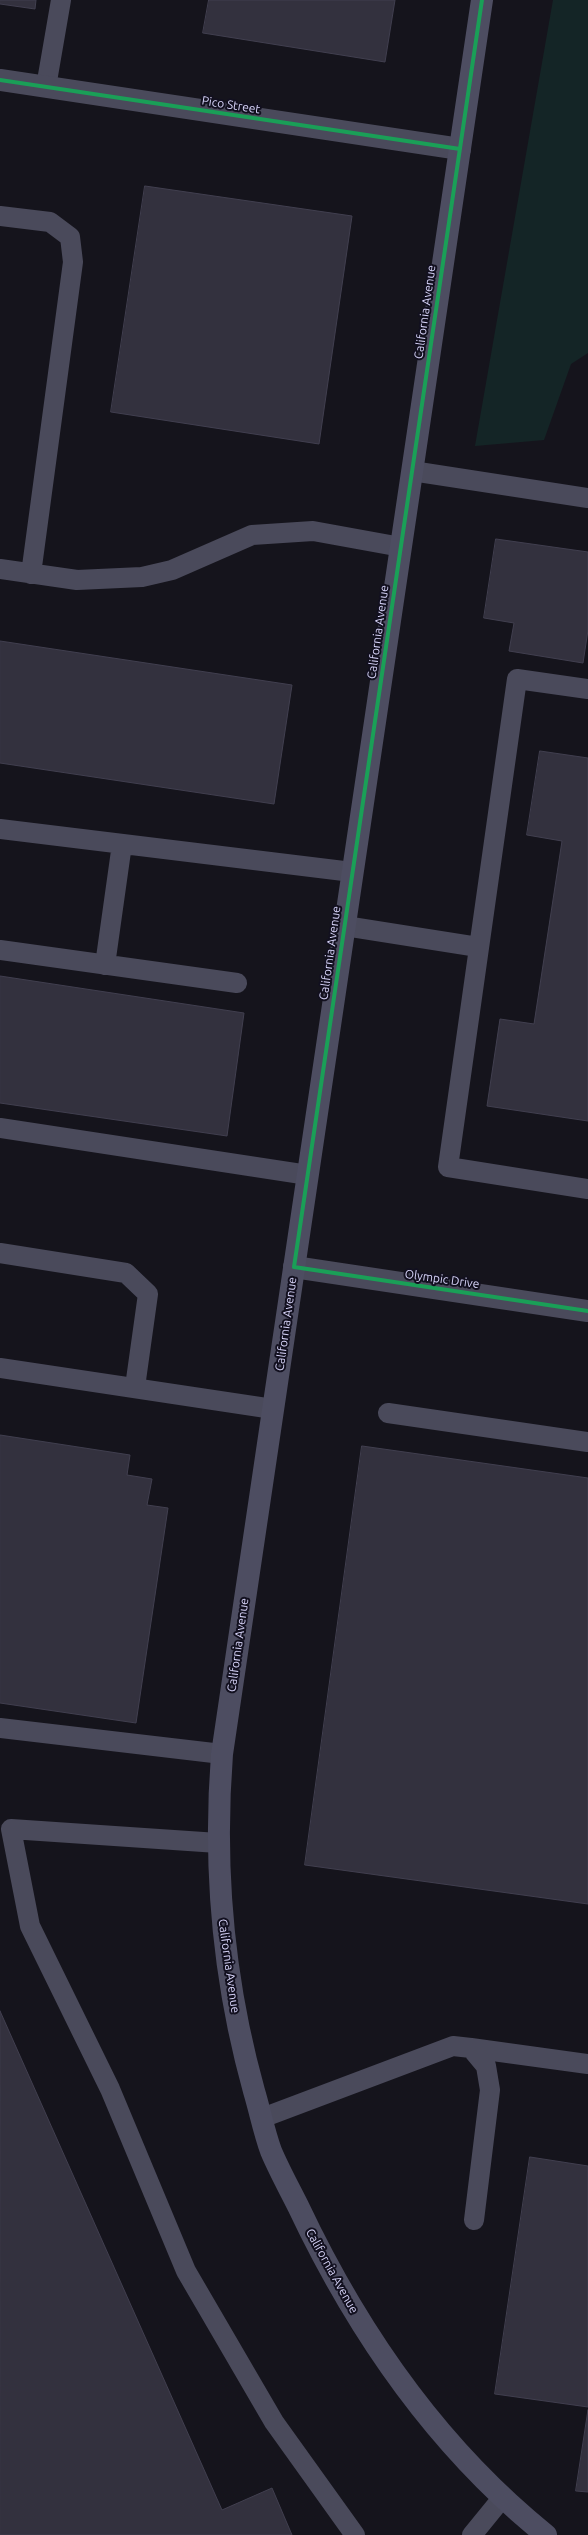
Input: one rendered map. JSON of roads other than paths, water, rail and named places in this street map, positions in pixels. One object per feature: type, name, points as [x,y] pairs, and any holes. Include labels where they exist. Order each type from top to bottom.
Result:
[{"type":"main road","name":"California Avenue","points":[[482,0],[222,1754],[218,1868],[226,1958],[243,2049],[271,2150],[321,2255],[373,2343],[438,2431],[503,2497],[546,2535]]},
{"type":"street","name":"Pico Street","points":[[0,80],[460,150]]},
{"type":"street","name":"Olympic Drive","points":[[294,1267],[588,1311]]},
{"type":"lane","points":[[46,87],[61,0]]},
{"type":"lane","points":[[0,216],[50,222],[70,237],[73,262],[31,574]]},
{"type":"lane","points":[[412,472],[588,498]]},
{"type":"lane","points":[[0,569],[77,580],[142,577],[172,570],[252,535],[313,531],[401,547]]},
{"type":"lane","points":[[588,689],[517,679],[448,1167],[588,1189]]},
{"type":"lane","points":[[0,829],[352,872]]},
{"type":"lane","points":[[105,965],[122,844]]},
{"type":"lane","points":[[345,926],[478,947]]},
{"type":"lane","points":[[0,950],[237,983]]},
{"type":"lane","points":[[0,1128],[308,1175]]},
{"type":"lane","points":[[0,1253],[126,1273],[148,1294],[136,1387]]},
{"type":"lane","points":[[0,1368],[136,1387],[273,1409]]},
{"type":"lane","points":[[388,1413],[588,1442]]},
{"type":"lane","points":[[0,1728],[222,1754]]},
{"type":"lane","points":[[218,1843],[5,1829],[30,1926],[110,2089],[186,2271],[274,2422],[355,2535]]},
{"type":"lane","points":[[262,2118],[453,2046],[588,2064]]},
{"type":"lane","points":[[471,2048],[486,2066],[490,2090],[474,2220]]},
{"type":"lane","points":[[472,2535],[503,2497]]}]
